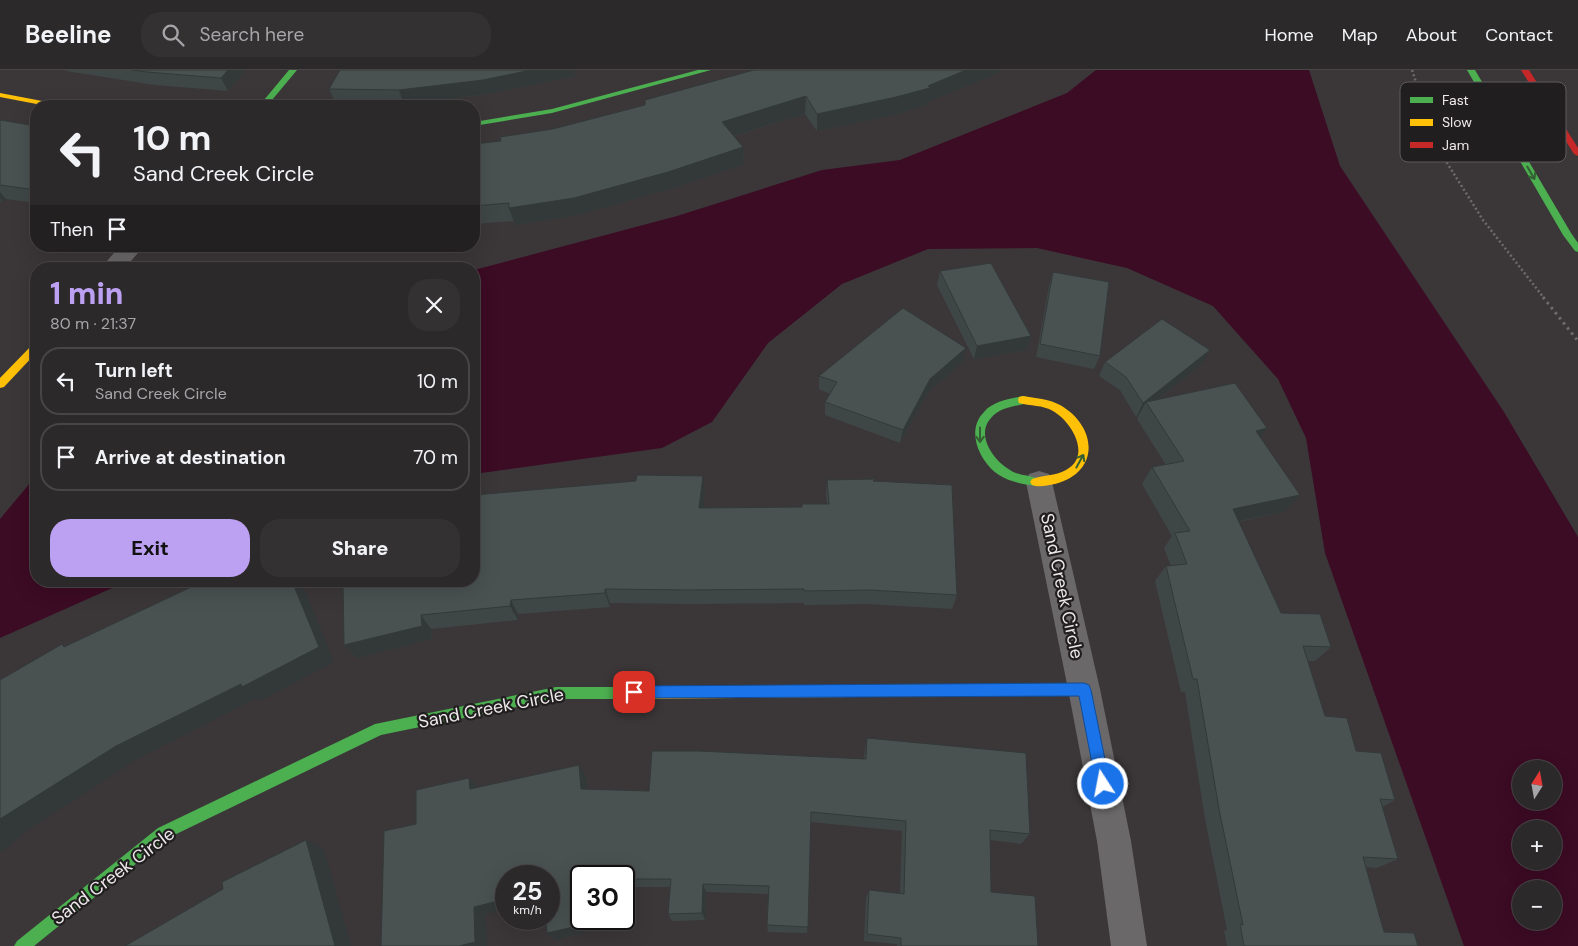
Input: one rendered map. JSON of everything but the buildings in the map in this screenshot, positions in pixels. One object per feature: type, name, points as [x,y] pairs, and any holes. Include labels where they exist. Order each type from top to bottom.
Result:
[{"type":"street","points":[[268,100],[293,70]]},
{"type":"street","points":[[480,123],[552,111],[707,70]]},
{"type":"street","points":[[1472,70],[1479,82]]},
{"type":"street","points":[[1526,70],[1533,82]]},
{"type":"street","points":[[0,95],[30,101]]},
{"type":"street","points":[[1566,135],[1578,154]]},
{"type":"street","points":[[1525,162],[1567,235],[1578,249]]},
{"type":"street","points":[[118,262],[127,252]]},
{"type":"street","points":[[0,384],[30,353]]},
{"type":"street","points":[[1023,400],[1039,402],[1054,407],[1068,416],[1078,427],[1084,440],[1084,453],[1079,464],[1069,474],[1056,480],[1039,482],[1022,480],[1006,474],[992,465],[983,452],[978,440],[980,427],[985,416],[994,408],[1008,402],[1023,400]]},
{"type":"street","name":"Sand Creek Circle","points":[[1039,482],[1084,690],[1114,841],[1129,946]]},
{"type":"street","name":"Sand Creek Circle","points":[[22,946],[163,833],[380,729],[556,692],[1084,690]]},
{"type":"path","points":[[1412,70],[1416,82]]},
{"type":"path","points":[[1446,162],[1483,220],[1578,342]]},
{"type":"shaded area","points":[[1096,70],[1309,70],[1340,166],[1504,412],[1578,537],[1578,946],[1464,946],[1325,553],[1306,438],[1278,379],[1213,306],[1127,268],[1037,248],[928,249],[842,284],[768,343],[712,422],[662,448],[480,473],[480,268],[677,216],[822,170],[900,160],[1067,93]]},
{"type":"shaded area","points":[[30,483],[30,587],[115,587],[0,638],[0,519]]},
{"type":"traffic: fast","points":[[268,100],[293,70]]},
{"type":"traffic: fast","points":[[480,123],[552,111],[707,70]]},
{"type":"traffic: fast","points":[[1471,70],[1478,82]]},
{"type":"traffic: fast","points":[[1525,162],[1567,235],[1578,249]]},
{"type":"traffic: fast","points":[[1023,400],[996,408],[988,414],[982,421],[980,438],[987,455],[999,469],[1012,477],[1036,482]]},
{"type":"traffic: fast","points":[[969,690],[1084,689]]},
{"type":"traffic: fast","points":[[22,946],[163,833],[380,729],[556,693],[621,693]]},
{"type":"traffic: slow","points":[[0,95],[30,101]]},
{"type":"traffic: slow","points":[[0,384],[30,353]]},
{"type":"traffic: slow","points":[[1023,400],[1057,408],[1067,415],[1075,424],[1084,445],[1080,464],[1072,472],[1059,478],[1036,482]]},
{"type":"traffic: slow","points":[[621,693],[969,690]]},
{"type":"traffic: jam","points":[[1525,70],[1533,82]]},
{"type":"traffic: jam","points":[[1566,135],[1578,154]]},
{"type":"route","points":[[634,692],[1084,690],[1103,784]]}]
